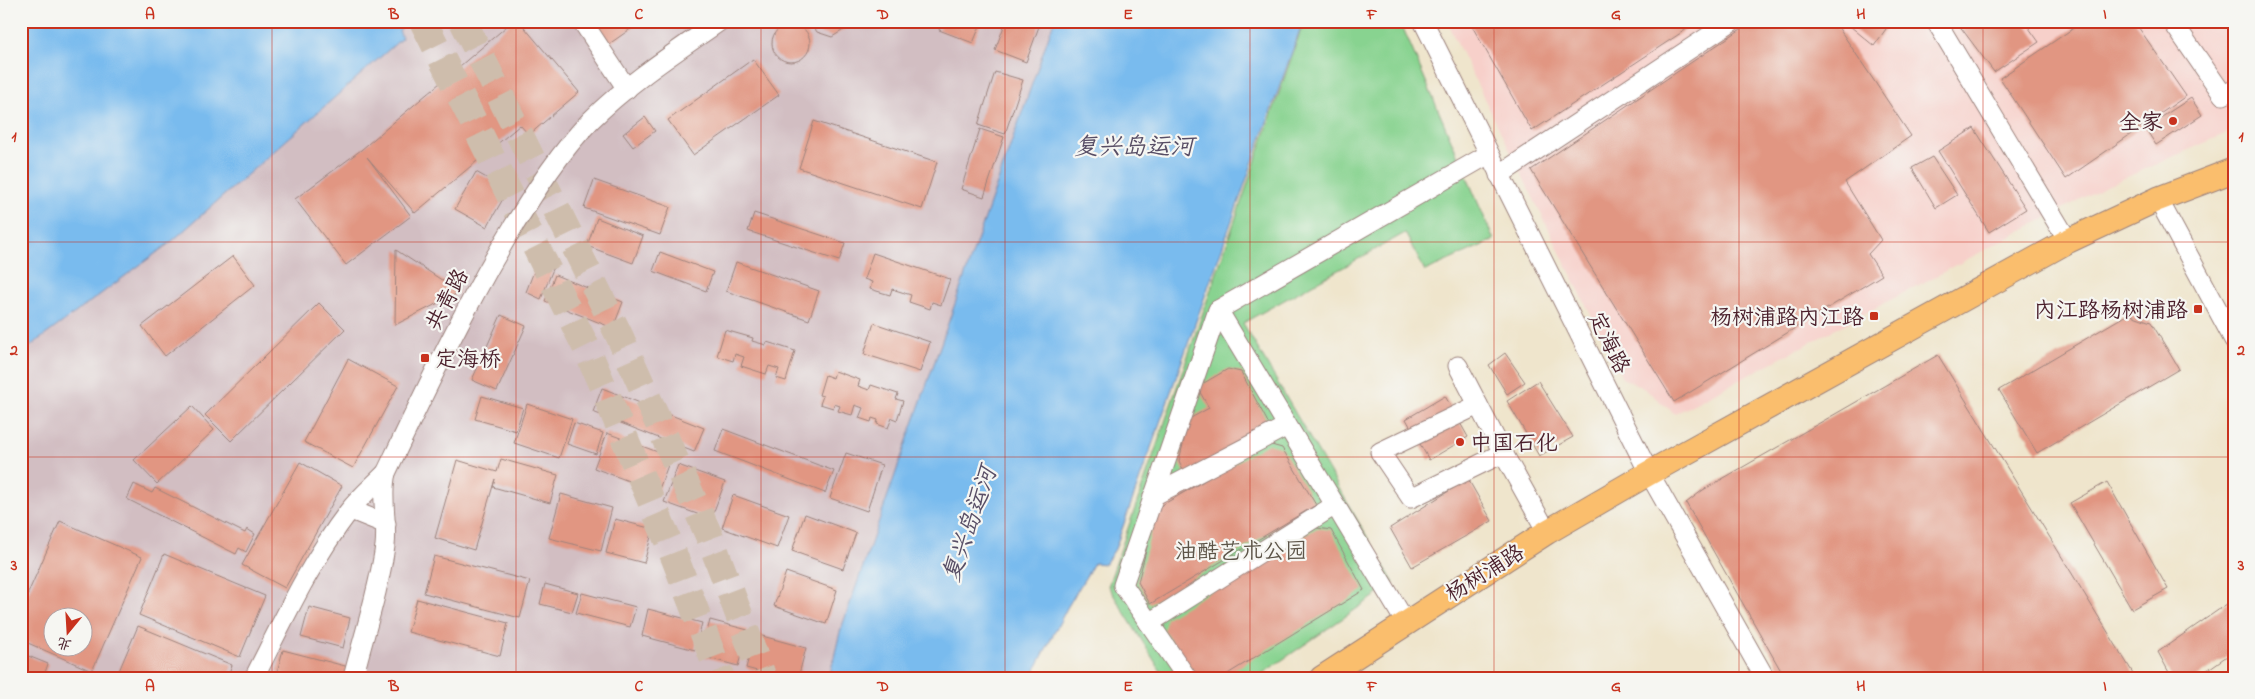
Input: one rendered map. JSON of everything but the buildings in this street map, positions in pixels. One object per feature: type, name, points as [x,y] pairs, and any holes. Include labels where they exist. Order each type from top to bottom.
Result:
[{"type":"main road","points":[[2158,199],[2234,170]]},
{"type":"main road","name":"杨树浦路","points":[[1322,678],[1547,532],[1649,473],[2068,241],[2158,199]]},
{"type":"street","points":[[582,21],[628,89]]},
{"type":"street","name":"共青路","points":[[354,678],[384,552],[386,524],[384,491],[386,473],[438,363],[496,254],[534,194],[571,142],[592,120],[628,89],[720,21]]},
{"type":"street","name":"定海路","points":[[1423,21],[1649,473],[1765,678]]},
{"type":"street","points":[[1499,175],[1732,21]]},
{"type":"street","points":[[1936,21],[2068,241]]},
{"type":"street","points":[[2172,21],[2223,95],[2234,90]]},
{"type":"street","points":[[1187,678],[1123,584],[1218,310],[1489,154]]},
{"type":"street","points":[[2158,199],[2234,340]]},
{"type":"street","points":[[1218,310],[1406,623]]},
{"type":"street","points":[[1458,366],[1547,532]]},
{"type":"street","points":[[1478,405],[1380,452],[1411,498],[1503,453]]},
{"type":"street","points":[[1153,496],[1287,426]]},
{"type":"street","points":[[254,678],[300,588],[323,548],[350,510],[386,473]]},
{"type":"street","points":[[1149,623],[1335,504]]},
{"type":"street","points":[[350,510],[386,524]]},
{"type":"shaded area","points":[[410,21],[1054,21],[840,632],[829,678],[21,678],[21,353],[171,242],[402,38],[399,30]]},
{"type":"shaded area","points":[[1446,21],[2234,21],[2234,130],[2102,188],[1675,414],[1645,389],[1622,378]]},
{"type":"green space","name":"油酷艺术公园","points":[[1304,21],[1400,21],[1494,240],[1425,271],[1405,233],[1243,323],[1394,583],[1256,678],[1165,678],[1108,586]]},
{"type":"water","points":[[21,21],[410,21],[399,30],[402,38],[171,242],[21,353]]},
{"type":"water","name":"复兴岛运河","points":[[1054,21],[1303,21],[1115,549],[1105,564],[1094,563],[1067,608],[1031,678],[829,678],[840,632]]},
{"type":"tunnel","points":[[423,21],[586,347],[671,548],[721,678]]},
{"type":"tunnel","points":[[463,21],[619,335],[710,538],[763,678]]},
{"type":"place","name":"全家","points":[[2173,121]]},
{"type":"place","name":"内江路杨树浦路","points":[[2198,309]]},
{"type":"place","name":"杨树浦路内江路","points":[[1874,316]]},
{"type":"place","name":"定海桥","points":[[425,358]]},
{"type":"place","name":"中国石化","points":[[1460,442]]}]
